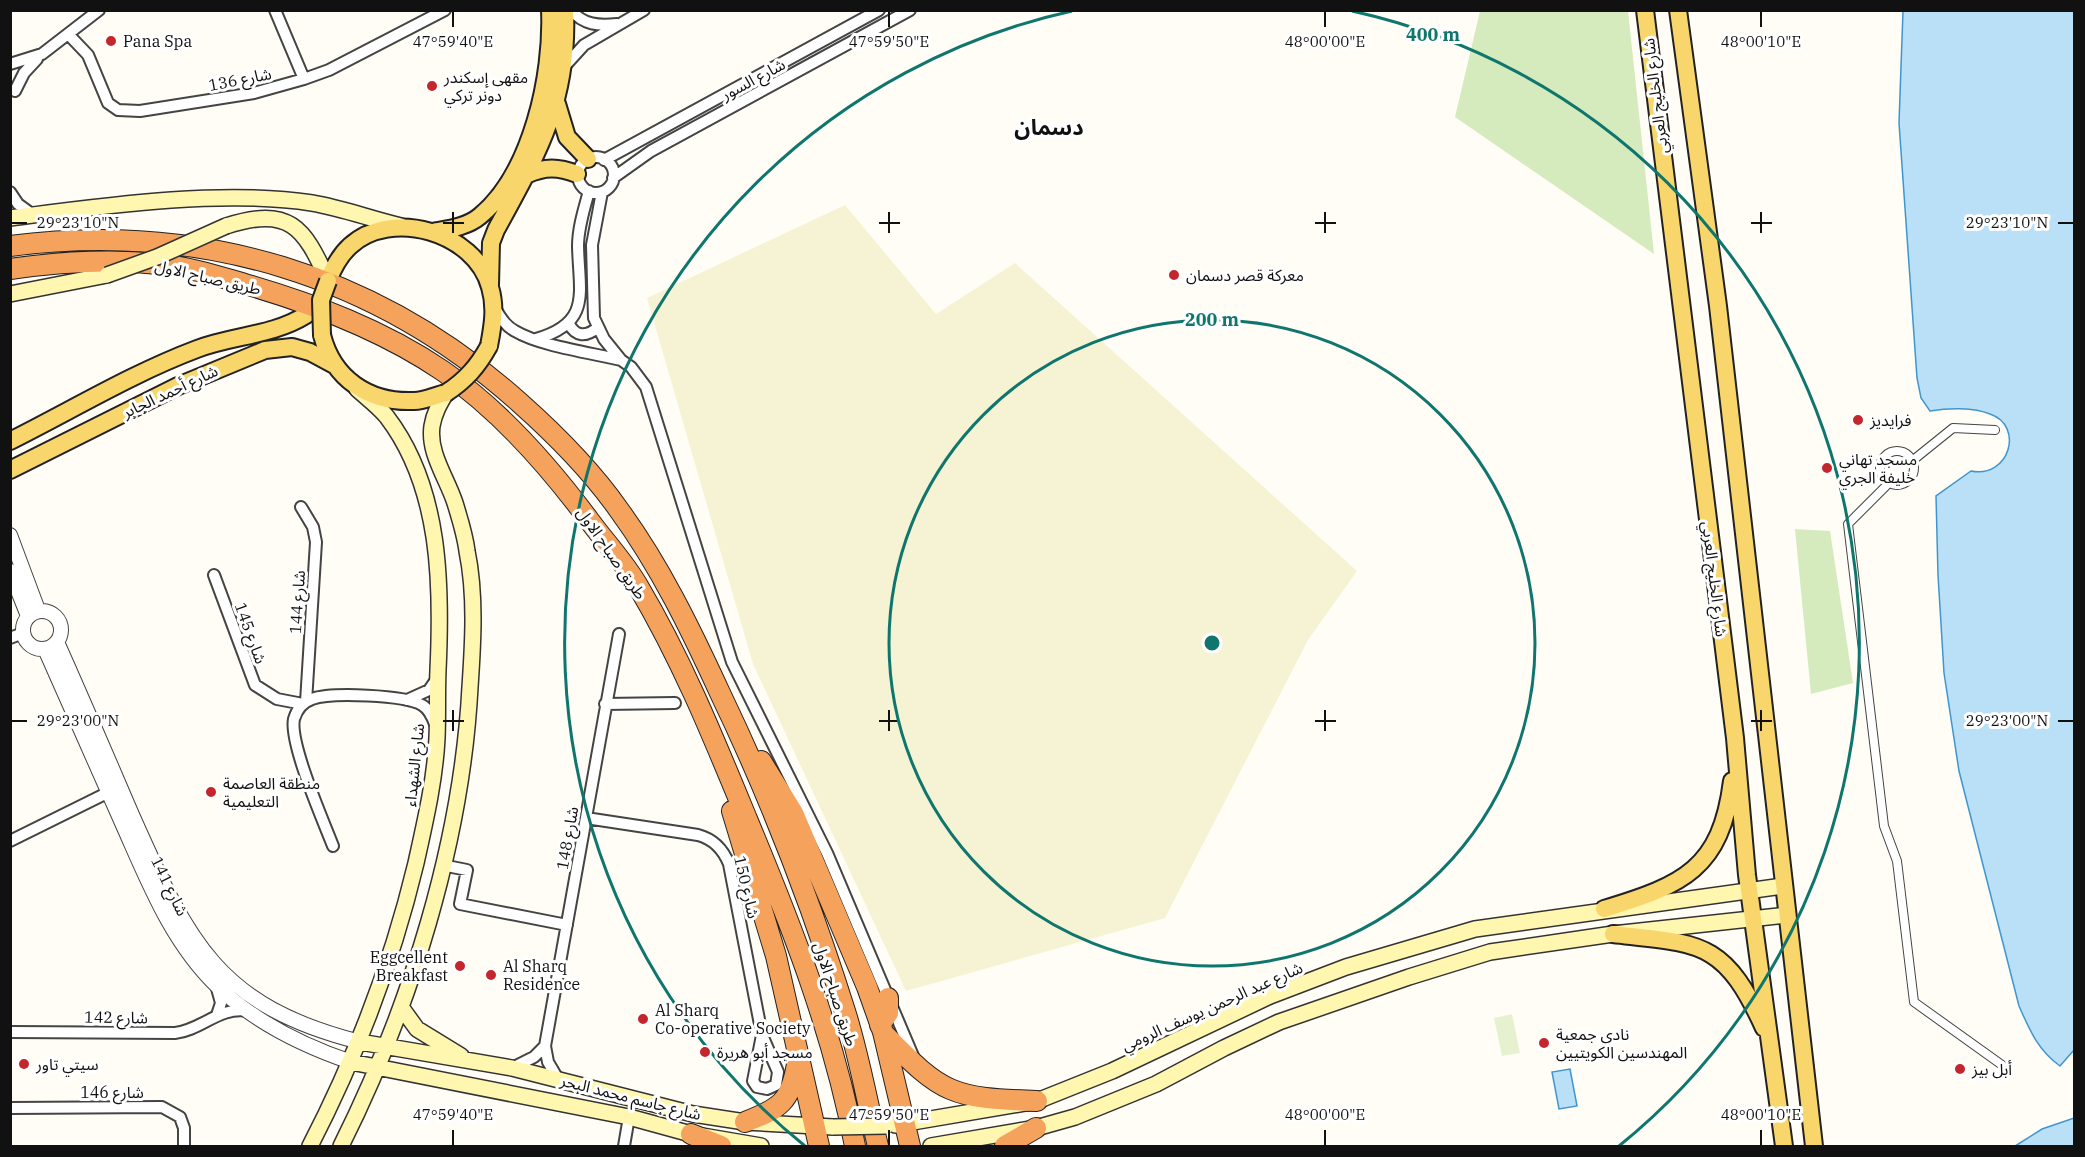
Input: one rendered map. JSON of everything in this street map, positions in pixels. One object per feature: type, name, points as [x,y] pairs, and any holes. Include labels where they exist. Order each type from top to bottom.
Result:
[{"type":"highway","name":"طريق صباح الاول","points":[[10,246],[72,240],[119,240],[167,244],[246,256],[281,265],[348,291],[405,319],[449,346],[486,372],[553,432],[618,508],[644,545],[676,602],[739,733],[778,826],[846,1013],[878,1146]]},
{"type":"highway","name":"طريق صباح الاول","points":[[10,269],[108,261],[160,264],[217,276],[290,296],[365,327],[443,371],[507,426],[564,487],[637,583],[699,702],[799,943],[845,1092],[855,1146]]},
{"type":"highway","points":[[699,702],[776,956],[798,1056],[824,1127],[819,1146]]},
{"type":"highway","points":[[739,733],[769,772],[793,813],[867,987],[881,1028],[896,1125],[910,1146]]},
{"type":"highway","points":[[881,1028],[888,1013],[888,998]]},
{"type":"highway","points":[[881,1028],[921,1072],[947,1089],[976,1098],[1037,1101]]},
{"type":"highway","points":[[745,1122],[768,1113],[789,1095],[794,1083],[798,1056]]},
{"type":"highway","points":[[1005,1146],[1036,1128]]},
{"type":"highway","points":[[691,1134],[722,1146]]},
{"type":"main road","points":[[433,232],[458,227],[481,216],[509,179],[524,151],[546,87],[551,48],[550,10]]},
{"type":"main road","points":[[341,1146],[386,1048],[428,928],[466,734],[472,627],[467,551],[455,503],[433,443],[432,428],[435,412],[446,393],[471,373],[489,346],[494,319],[490,285],[491,243],[544,140],[557,104],[563,68],[565,10]]},
{"type":"main road","name":"شارع الخليج العربي","points":[[1677,11],[1718,306],[1814,1146]]},
{"type":"main road","name":"شارع الخليج العربي","points":[[1646,12],[1735,738],[1749,890],[1784,1146]]},
{"type":"main road","points":[[557,104],[567,137],[596,159]]},
{"type":"main road","points":[[526,175],[537,169],[556,167],[578,174]]},
{"type":"main road","points":[[10,218],[200,200],[260,198],[313,203],[433,232],[452,241],[470,254],[490,285]]},
{"type":"main road","name":"طريق صباح الاول","points":[[10,294],[106,275],[157,257],[226,226],[256,218],[283,221],[295,227],[313,247],[328,281]]},
{"type":"main road","points":[[409,228],[381,231],[350,245],[334,266],[321,300],[322,334],[326,349],[336,366],[357,389],[385,399],[416,401],[446,393]]},
{"type":"main road","name":"شارع أحمد الجابر","points":[[10,441],[185,353],[214,343],[288,326],[306,315],[321,300]]},
{"type":"main road","name":"شارع أحمد الجابر","points":[[10,470],[178,386],[265,350],[292,347],[310,352],[336,366]]},
{"type":"main road","name":"شارع الشهداء","points":[[310,1146],[360,1042],[385,978],[424,827],[437,738],[440,579],[433,532],[403,442],[386,416],[357,389]]},
{"type":"main road","points":[[10,449],[30,439],[56,418]]},
{"type":"main road","points":[[1604,909],[1667,886],[1687,875],[1707,857],[1718,839],[1728,808],[1735,738]]},
{"type":"main road","name":"شارع عبد الرحمن يوسف الرومي","points":[[896,1125],[1037,1101],[1128,1064],[1270,996],[1346,967],[1475,928],[1783,886]]},
{"type":"main road","points":[[1587,911],[1598,914],[1603,924],[1601,932],[1590,938]]},
{"type":"main road","points":[[931,1146],[1036,1128],[1075,1117],[1156,1084],[1224,1047],[1279,1022],[1409,976],[1490,952],[1613,934],[1786,915]]},
{"type":"main road","points":[[1613,934],[1689,943],[1709,952],[1727,967],[1744,987],[1772,1047]]},
{"type":"main road","points":[[401,1007],[417,1029],[472,1062]]},
{"type":"main road","name":"شارع جاسم محمد البحر","points":[[360,1042],[512,1068],[693,1114],[745,1122],[824,1127],[896,1125]]},
{"type":"main road","name":"شارع جاسم محمد البحر","points":[[351,1062],[628,1117],[691,1134],[761,1146]]},
{"type":"street","points":[[12,97],[24,73],[42,54],[99,10]]},
{"type":"street","points":[[275,10],[292,46],[304,80]]},
{"type":"street","name":"شارع 136","points":[[68,34],[88,55],[104,99],[118,110],[140,111],[227,97],[304,80],[329,70],[445,10]]},
{"type":"street","points":[[571,10],[578,18],[591,24],[620,24]]},
{"type":"street","points":[[563,68],[584,45],[644,10]]},
{"type":"street","name":"شارع السور","points":[[596,159],[879,10]]},
{"type":"street","name":"شارع السور","points":[[613,178],[651,151],[910,10]]},
{"type":"street","points":[[10,64],[42,54]]},
{"type":"street","points":[[10,69],[15,78],[12,97]]},
{"type":"street","points":[[602,192],[589,191],[581,185],[578,174],[596,159],[612,167],[613,178],[610,185],[602,192],[592,245],[594,318],[597,328],[621,360],[631,368],[646,387],[659,421],[732,662],[827,853],[921,1072]]},
{"type":"street","points":[[536,339],[569,324],[580,301],[579,234],[589,191]]},
{"type":"street","points":[[11,193],[22,208],[33,215]]},
{"type":"street","points":[[493,304],[500,316],[514,331],[536,339],[621,360]]},
{"type":"street","points":[[569,324],[581,335],[589,334],[597,328]]},
{"type":"street","points":[[1995,430],[1953,428],[1912,461],[1911,477],[1905,482],[1889,483],[1848,524],[1884,826],[1897,861],[1914,1002],[2002,1065]]},
{"type":"street","points":[[1889,483],[1880,470],[1885,455],[1900,451],[1912,461]]},
{"type":"street","name":"شارع 144","points":[[301,507],[313,527],[316,542],[304,703],[294,719],[295,738],[333,846]]},
{"type":"street","points":[[10,535],[33,613]]},
{"type":"street","points":[[10,571],[33,613]]},
{"type":"street","name":"شارع 145","points":[[214,575],[255,685],[277,699],[304,703]]},
{"type":"street","points":[[52,612],[61,622],[61,636],[57,642],[45,649],[30,645],[17,635],[33,613],[52,612]]},
{"type":"street","name":"شارع 148","points":[[544,1046],[619,634]]},
{"type":"street","name":"شارع 141","points":[[57,642],[162,883],[196,944],[238,987],[278,1014],[311,1029],[360,1042]]},
{"type":"street","name":"شارع 141","points":[[45,649],[161,909],[182,943],[216,985],[251,1012],[296,1039],[351,1062]]},
{"type":"street","points":[[407,700],[429,690],[438,677]]},
{"type":"street","points":[[304,703],[328,696],[407,700],[420,704],[428,710],[435,724],[437,738]]},
{"type":"street","points":[[605,704],[675,703]]},
{"type":"street","points":[[10,841],[109,792]]},
{"type":"street","name":"شارع 150","points":[[586,818],[698,835],[720,847],[729,864],[762,1035]]},
{"type":"street","points":[[442,865],[467,870],[460,904],[567,925]]},
{"type":"street","points":[[216,985],[221,1003],[217,1015]]},
{"type":"street","name":"شارع 142","points":[[10,1032],[175,1033],[198,1028],[217,1015],[232,1010],[251,1012]]},
{"type":"street","points":[[512,1068],[534,1057],[544,1046]]},
{"type":"street","points":[[544,1046],[548,1062],[558,1079]]},
{"type":"street","name":"شارع 146","points":[[10,1108],[162,1107],[180,1117],[184,1128],[184,1146]]},
{"type":"street","points":[[624,1146],[628,1117]]},
{"type":"shaded area","points":[[845,205],[936,314],[1015,263],[1357,571],[1308,640],[1165,918],[906,991],[753,664],[647,298]]},
{"type":"green space","points":[[1480,11],[1628,11],[1654,254],[1455,117]]},
{"type":"green space","points":[[1795,529],[1830,531],[1853,683],[1811,694]]},
{"type":"green space","points":[[1512,1014],[1520,1053],[1502,1056],[1494,1018]]},
{"type":"water","points":[[1903,11],[2074,11],[2074,1050],[2060,1066],[2040,1047],[2019,1006],[1959,771],[1944,673],[1936,496],[1971,471],[1984,471],[1995,467],[2003,460],[2008,450],[2009,439],[2007,429],[2001,420],[1990,414],[1960,409],[1930,411],[1921,398],[1917,378],[1899,123]]},
{"type":"water","points":[[1570,1069],[1577,1106],[1559,1109],[1552,1072]]},
{"type":"water","points":[[2074,1118],[2074,1146],[2015,1146],[2042,1129]]},
{"type":"place","name":"Pana Spa","points":[[111,41]]},
{"type":"place","name":"مقهى إسكندر دونر تركي","points":[[432,86]]},
{"type":"place","name":"معركة قصر دسمان","points":[[1174,275]]},
{"type":"place","name":"فرايديز","points":[[1858,420]]},
{"type":"place","name":"مسجد تهاني خليفة الجري","points":[[1827,468]]},
{"type":"place","name":"منطقة العاصمة التعليمية","points":[[211,792]]},
{"type":"place","name":"Eggcellent Breakfast","points":[[460,966]]},
{"type":"place","name":"Al Sharq Residence","points":[[491,975]]},
{"type":"place","name":"Al Sharq Co-operative Society","points":[[643,1019]]},
{"type":"place","name":"نادي جمعية المهندسين الكويتيين","points":[[1544,1043]]},
{"type":"place","name":"مسجد أبو هريرة","points":[[705,1052]]},
{"type":"place","name":"سيتي تاور","points":[[24,1064]]},
{"type":"place","name":"أبل بيز","points":[[1960,1069]]},
{"type":"district","name":"دسمان","points":[[1049,126]]}]
